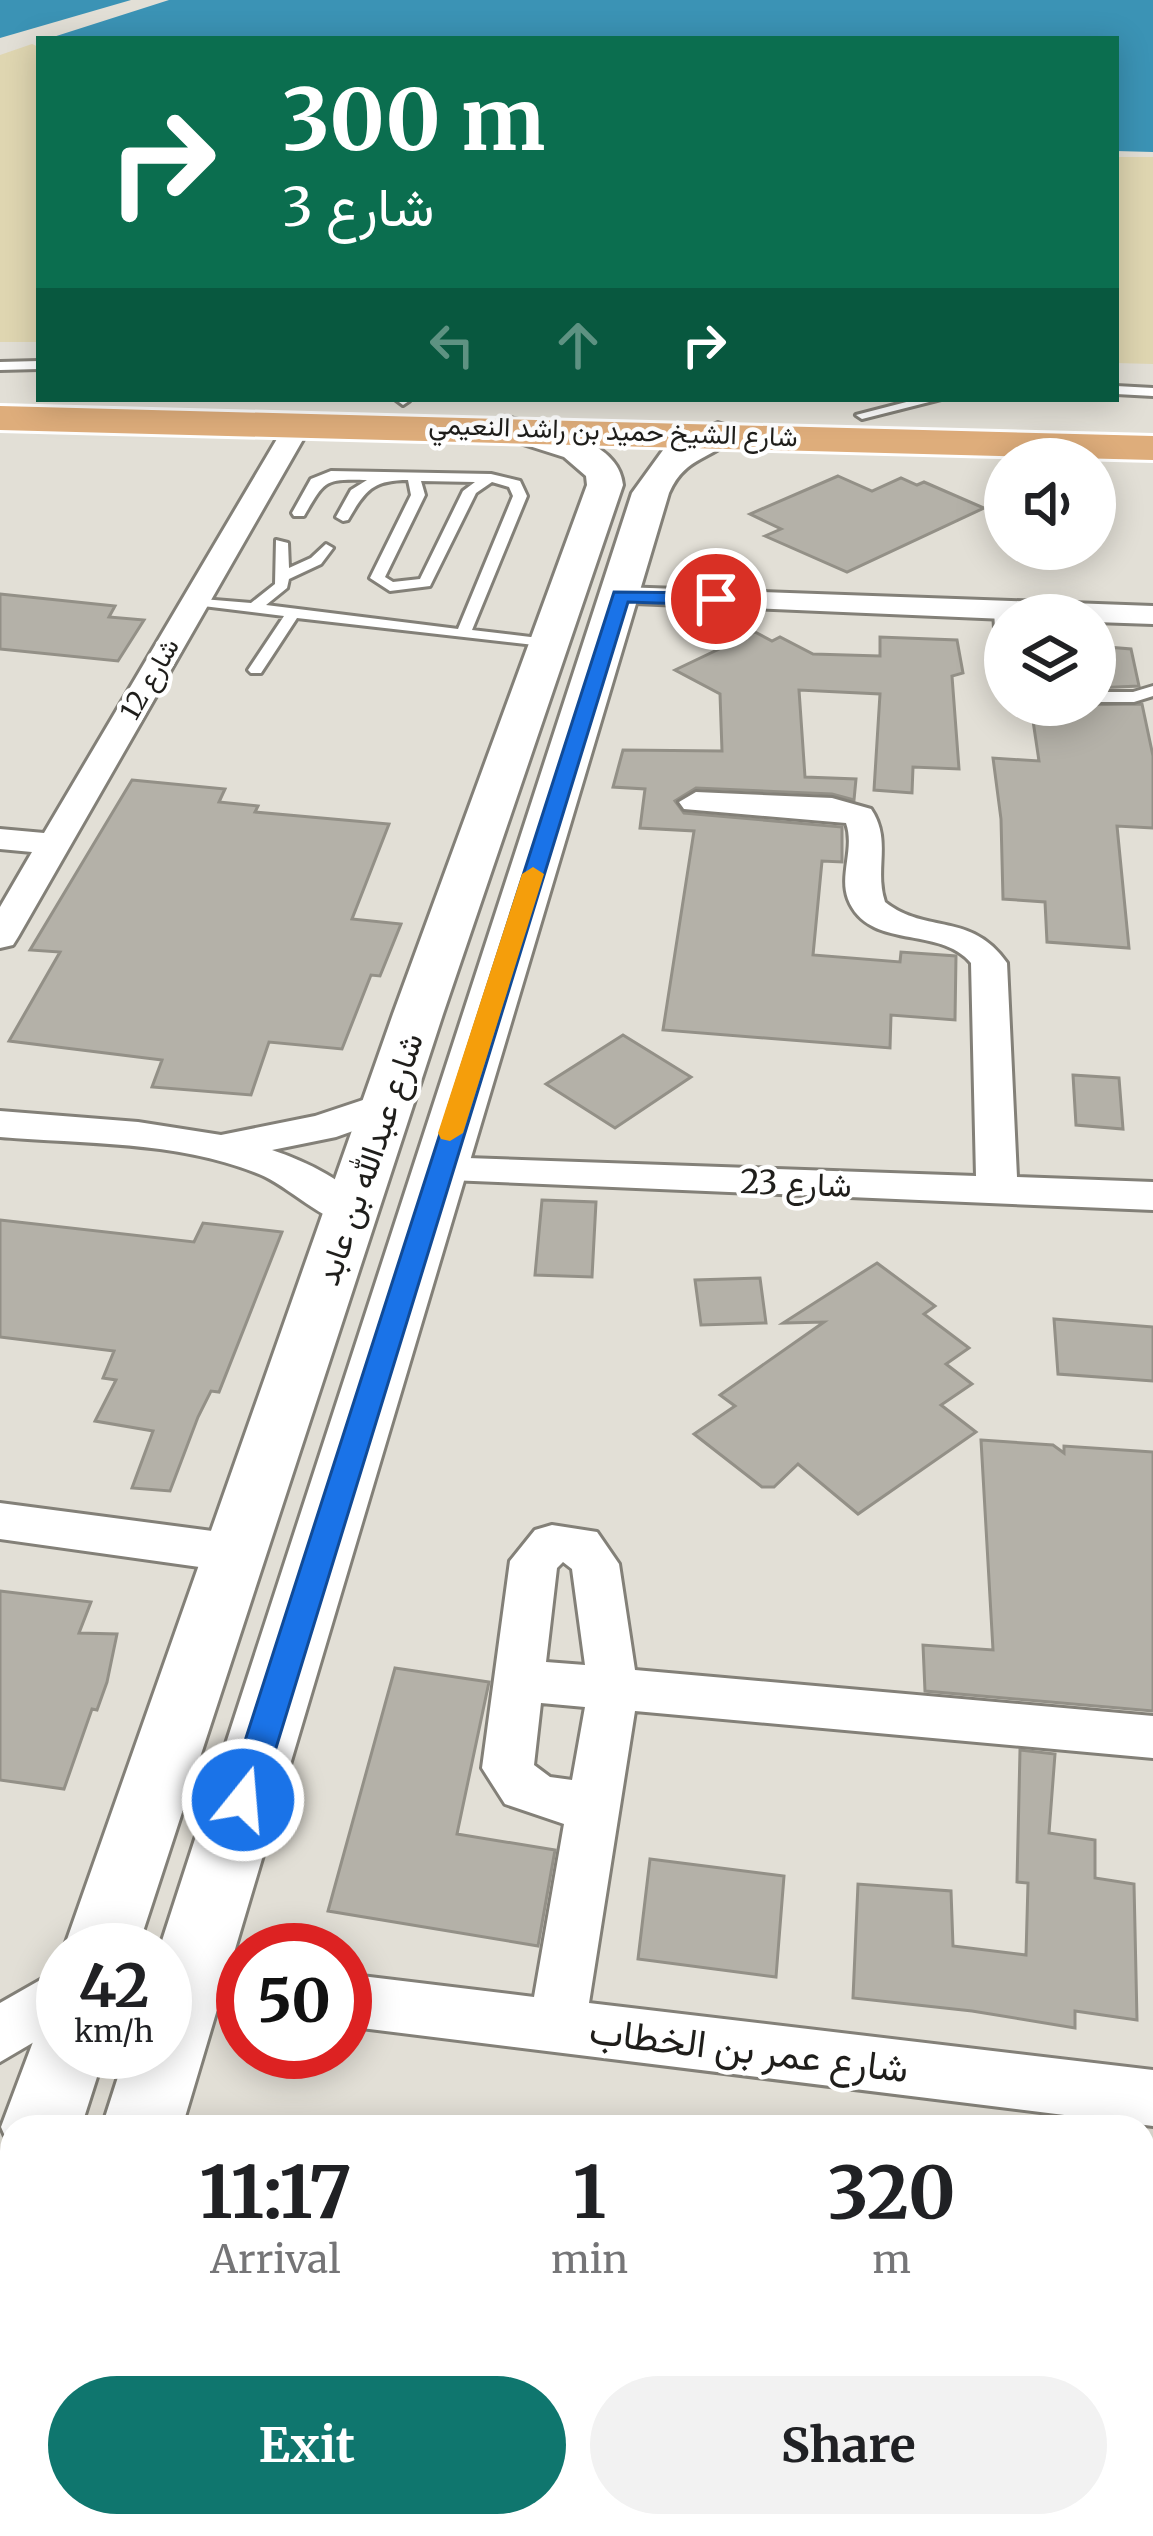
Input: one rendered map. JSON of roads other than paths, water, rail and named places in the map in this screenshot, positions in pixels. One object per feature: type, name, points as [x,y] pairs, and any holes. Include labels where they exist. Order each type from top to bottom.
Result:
[{"type":"main road","points":[[0,393],[36,392]]},
{"type":"main road","name":"شارع الشيخ حميد بن راشد النعيمي","points":[[0,418],[315,410],[385,402]]},
{"type":"main road","name":"شارع الشيخ حميد بن راشد النعيمي","points":[[431,402],[735,423],[862,415],[1153,424]]},
{"type":"main road","name":"شارع الشيخ حميد بن راشد النعيمي","points":[[315,410],[499,453],[633,432],[663,419],[1153,448]]},
{"type":"main road","name":"شارع عبدالله بن عابد","points":[[192,1965],[487,1020],[612,565],[659,468],[682,449],[735,423]]},
{"type":"main road","points":[[605,485],[633,432]]},
{"type":"main road","points":[[499,453],[577,449],[604,472],[605,485]]},
{"type":"main road","name":"شارع عبدالله بن عابد","points":[[109,1923],[547,644],[612,565],[605,485]]},
{"type":"main road","points":[[418,1014],[451,999],[476,1004],[487,1020]]},
{"type":"main road","points":[[308,1340],[314,1352],[349,1361],[368,1357],[382,1346]]},
{"type":"main road","points":[[45,2115],[57,2079]]},
{"type":"main road","name":"شارع عبدالله بن عابد","points":[[146,2115],[157,2079]]},
{"type":"street","name":"شارع 12","points":[[0,937],[195,602],[315,410]]},
{"type":"street","points":[[612,565],[984,607]]},
{"type":"street","points":[[1116,614],[1153,615]]},
{"type":"street","points":[[696,802],[832,808],[859,816],[868,832],[865,892],[872,909],[896,922],[963,939],[985,954],[997,1190]]},
{"type":"street","points":[[0,839],[54,844]]},
{"type":"street","points":[[216,1146],[322,1128],[387,1105]]},
{"type":"street","points":[[0,1124],[216,1146],[292,1170],[350,1213]]},
{"type":"street","name":"شارع 23","points":[[439,1170],[1153,1196]]},
{"type":"street","points":[[0,1520],[236,1553]]},
{"type":"street","points":[[557,2026],[614,1691],[595,1564],[580,1545],[567,1541],[552,1543],[535,1561],[506,1754],[515,1782],[543,1799],[594,1805]]},
{"type":"street","points":[[518,1680],[1153,1737]]},
{"type":"street","name":"شارع عمر بن الخطاب","points":[[372,2003],[1153,2098]]},
{"type":"street","points":[[0,2035],[36,2011]]},
{"type":"lane","points":[[0,366],[36,365]]},
{"type":"lane","points":[[1119,391],[1153,392]]},
{"type":"lane","points":[[862,415],[921,402]]},
{"type":"lane","points":[[414,478],[418,495],[377,578],[390,587],[425,583],[470,490],[499,453]]},
{"type":"lane","points":[[299,513],[322,478],[341,474],[414,478],[499,453]]},
{"type":"lane","points":[[463,634],[520,496],[499,453]]},
{"type":"lane","points":[[343,517],[356,493],[380,477]]},
{"type":"lane","points":[[254,608],[277,594],[283,576],[281,543]]},
{"type":"lane","points":[[283,576],[307,567],[326,548]]},
{"type":"lane","points":[[195,602],[547,644]]},
{"type":"lane","points":[[256,670],[293,613]]},
{"type":"lane","points":[[1116,697],[1153,691]]},
{"type":"water","points":[[0,0],[131,0],[0,38]]},
{"type":"water","points":[[169,0],[1153,0],[1153,152],[1119,151],[1119,36],[56,36]]}]
